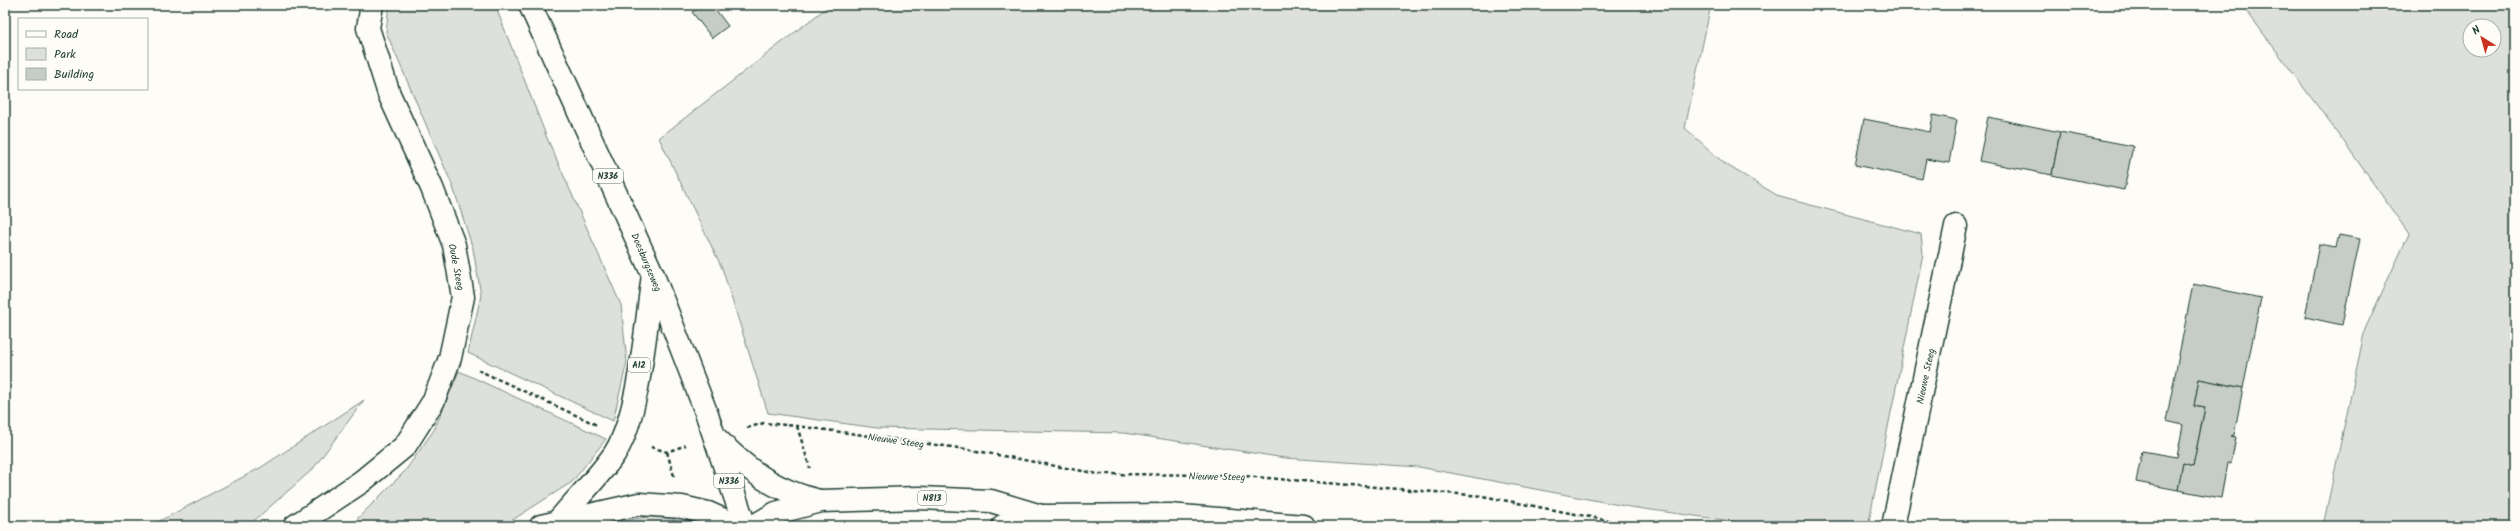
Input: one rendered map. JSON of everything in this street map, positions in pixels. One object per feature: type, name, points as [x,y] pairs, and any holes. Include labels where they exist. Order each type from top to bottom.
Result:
[{"type":"main road","name":"Oude Steeg","points":[[295,526],[361,482],[405,446],[433,402],[450,358],[463,297],[454,245],[432,188],[389,94],[368,28],[372,5]]},
{"type":"main road","name":"Doesburgseweg","points":[[530,5],[653,275],[713,435],[745,526]]},
{"type":"main road","name":"Nieuwe Steeg","points":[[1894,526],[1956,226]]},
{"type":"main road","name":"A12","points":[[549,523],[615,453],[622,437],[634,403],[653,275]]},
{"type":"main road","points":[[713,435],[739,462],[767,481],[791,494],[821,501]]},
{"type":"main road","name":"N813","points":[[754,526],[776,513],[821,501],[919,498],[991,501],[1041,516]]},
{"type":"main road","name":"A12","points":[[549,523],[639,504],[689,509],[708,513],[738,526]]},
{"type":"main road","name":"N813","points":[[1003,526],[1041,516],[1169,515],[1304,526]]},
{"type":"path","points":[[450,358],[506,381],[622,437],[667,452]]},
{"type":"path","name":"Nieuwe Steeg","points":[[797,426],[966,450],[1098,474],[1231,475],[1482,496],[1637,526]]},
{"type":"green space","points":[[389,5],[495,5],[547,138],[621,305],[627,362],[613,421],[468,353],[481,295],[473,249],[453,187],[386,32]]},
{"type":"green space","points":[[830,5],[1711,5],[1685,128],[1725,164],[1780,197],[1921,234],[1923,254],[1868,526],[1767,526],[1630,507],[1419,467],[1285,458],[1124,433],[877,428],[768,413],[722,268],[659,138]]},
{"type":"green space","points":[[2242,5],[2515,5],[2515,526],[2323,526],[2365,329],[2409,234],[2342,139]]},
{"type":"green space","points":[[459,371],[606,439],[572,482],[503,526],[350,526],[405,471],[434,430]]},
{"type":"green space","points":[[364,400],[313,469],[248,526],[150,526],[260,468]]},
{"type":"green space","points":[[652,516],[674,519],[676,526],[599,526]]},
{"type":"building","points":[[703,5],[712,5],[728,26],[712,38],[692,12]]},
{"type":"building","points":[[1933,115],[1957,120],[1949,163],[1926,159],[1922,179],[1855,165],[1864,119],[1930,132]]},
{"type":"building","points":[[1988,117],[2060,132],[2052,175],[1979,161]]},
{"type":"building","points":[[2060,132],[2133,146],[2124,190],[2052,175]]},
{"type":"building","points":[[2339,235],[2360,239],[2342,325],[2305,317],[2319,244],[2336,247]]},
{"type":"building","points":[[2193,284],[2261,298],[2243,388],[2199,379],[2194,406],[2205,408],[2193,466],[2183,463],[2178,490],[2136,482],[2142,451],[2177,457],[2183,425],[2166,421]]},
{"type":"building","points":[[2199,379],[2243,388],[2234,435],[2231,436],[2236,437],[2231,464],[2227,463],[2221,498],[2178,490],[2183,463],[2193,466],[2205,408],[2194,406]]}]
